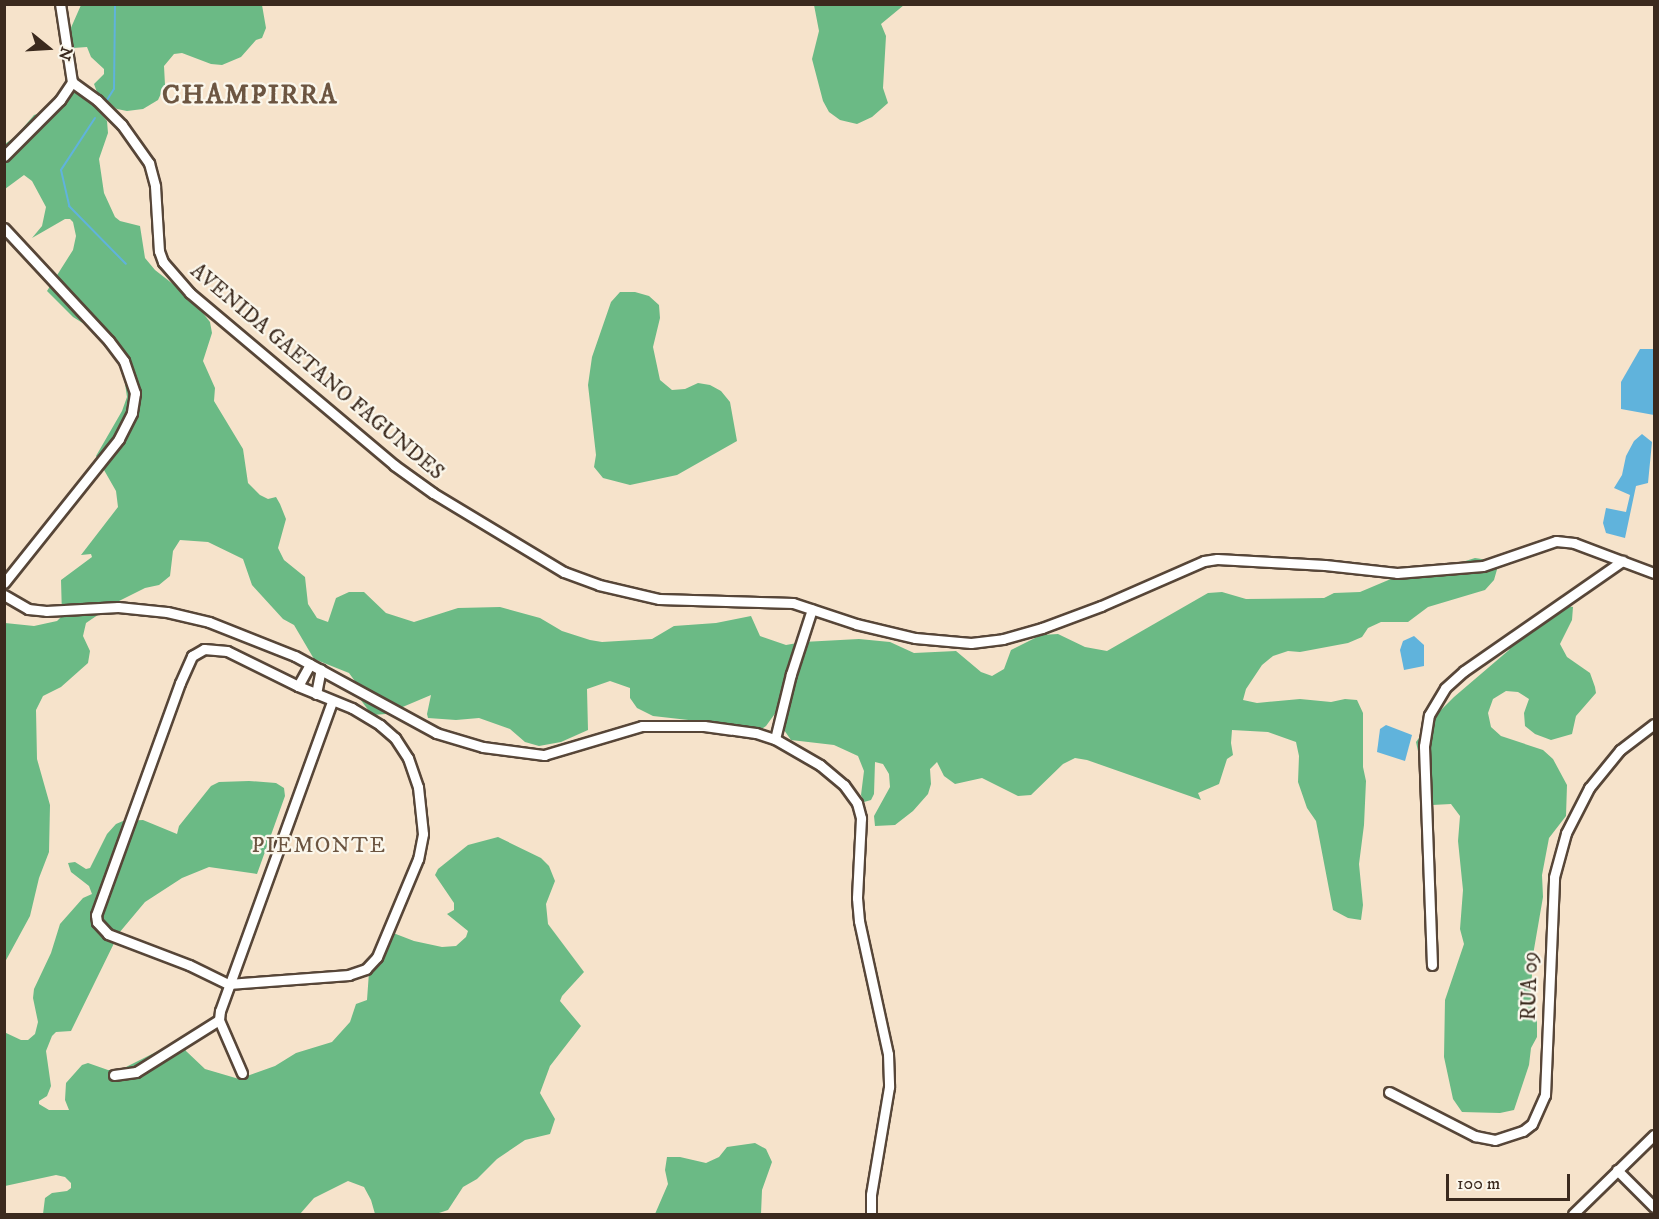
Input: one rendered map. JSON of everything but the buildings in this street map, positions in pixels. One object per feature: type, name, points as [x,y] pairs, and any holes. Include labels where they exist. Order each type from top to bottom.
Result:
[{"type":"street","points":[[4,156],[60,100],[72,82],[60,4]]},
{"type":"street","name":"AVENIDA GAETANO FAGUNDES","points":[[72,82],[97,100],[122,125],[149,163],[155,186],[159,251],[163,262],[177,281],[394,465],[425,488],[564,572],[600,585],[659,599],[793,603],[856,624],[915,638],[971,643],[1003,639],[1042,628],[1101,606],[1204,561],[1218,559],[1406,573],[1483,566],[1556,541],[1574,543],[1654,573]]},
{"type":"street","points":[[4,228],[109,341],[124,361],[135,393],[132,412],[119,439],[4,583]]},
{"type":"street","points":[[1432,965],[1424,746],[1429,715],[1445,688],[1464,671],[1622,561]]},
{"type":"street","points":[[4,595],[28,609],[46,611],[118,607],[166,612],[209,622],[249,636],[321,669],[436,733],[458,741],[523,754],[559,753],[609,734],[642,726],[704,726],[745,731],[775,739],[820,765],[844,785],[857,803],[861,818],[857,898],[859,921],[880,1013],[889,1069],[889,1087],[871,1195],[871,1215]]},
{"type":"street","points":[[775,739],[793,664],[812,609]]},
{"type":"street","points":[[204,649],[227,651],[298,687],[380,725],[395,738],[408,758],[418,787],[423,834],[418,858],[377,957],[366,969],[349,975],[228,984],[189,965],[108,934],[100,927],[96,915],[169,712],[192,656],[204,649]]},
{"type":"street","points":[[298,687],[310,664]]},
{"type":"street","points":[[316,694],[321,669]]},
{"type":"street","points":[[242,1073],[219,1020],[228,984],[332,701]]},
{"type":"street","name":"RUA 09","points":[[1389,1092],[1475,1136],[1502,1138],[1523,1131],[1532,1124],[1545,1095],[1554,877],[1566,833],[1590,788],[1620,750],[1654,724]]},
{"type":"street","points":[[114,1075],[136,1072],[219,1020]]},
{"type":"street","points":[[1573,1215],[1654,1135]]},
{"type":"street","points":[[1617,1170],[1654,1208]]},
{"type":"green space","points":[[81,5],[262,5],[266,28],[262,38],[256,40],[241,57],[222,65],[211,64],[182,53],[174,54],[164,66],[165,85],[158,100],[143,109],[127,111],[117,109],[98,95],[94,84],[104,74],[104,69],[91,57],[87,47],[73,48],[68,43],[70,30]]},
{"type":"green space","points":[[814,5],[904,5],[881,24],[886,36],[883,88],[888,103],[872,117],[857,124],[840,120],[829,112],[823,101],[812,59],[819,31]]},
{"type":"green space","points":[[66,89],[73,89],[86,96],[107,121],[108,133],[99,159],[104,193],[115,217],[120,221],[140,226],[145,258],[155,270],[192,299],[210,322],[212,333],[203,361],[215,388],[214,401],[243,449],[248,483],[260,495],[268,499],[276,497],[280,504],[286,519],[278,548],[284,560],[305,577],[308,604],[317,618],[328,622],[336,598],[349,592],[364,592],[386,613],[414,622],[458,608],[500,607],[540,618],[562,631],[602,642],[652,639],[674,626],[716,623],[751,616],[760,636],[786,645],[859,639],[890,642],[914,653],[956,651],[981,672],[992,676],[1004,669],[1011,650],[1041,635],[1058,634],[1085,647],[1107,651],[1208,593],[1222,592],[1246,599],[1324,598],[1334,593],[1360,592],[1405,573],[1446,567],[1475,558],[1488,560],[1498,566],[1494,580],[1485,590],[1428,607],[1408,622],[1381,622],[1368,628],[1362,637],[1348,643],[1300,652],[1288,651],[1273,656],[1262,665],[1246,689],[1243,700],[1257,703],[1300,699],[1331,702],[1345,699],[1357,700],[1363,713],[1363,767],[1366,781],[1359,864],[1363,905],[1361,920],[1348,918],[1333,910],[1316,821],[1307,808],[1298,782],[1299,756],[1296,742],[1268,732],[1232,730],[1233,755],[1227,759],[1219,784],[1198,793],[1201,800],[1087,760],[1075,758],[1063,764],[1031,795],[1018,796],[982,778],[955,784],[944,776],[937,762],[930,769],[931,784],[928,794],[913,811],[895,825],[875,826],[874,816],[890,787],[889,774],[883,764],[875,762],[874,794],[871,800],[864,802],[861,795],[864,771],[858,756],[834,745],[791,740],[784,730],[782,704],[766,726],[748,738],[735,728],[724,724],[653,716],[637,708],[630,698],[630,688],[610,681],[587,689],[588,730],[561,742],[539,746],[525,742],[510,729],[479,718],[456,720],[428,718],[431,695],[386,714],[372,715],[357,695],[357,684],[349,673],[314,659],[294,625],[283,619],[252,585],[243,559],[208,542],[180,540],[173,551],[170,576],[159,585],[145,588],[117,602],[86,623],[83,636],[90,651],[88,663],[61,687],[43,696],[36,710],[37,759],[50,805],[49,852],[39,878],[30,916],[5,962],[5,623],[34,626],[57,621],[62,616],[61,580],[92,557],[91,554],[81,555],[118,507],[116,491],[96,456],[122,411],[127,397],[123,370],[117,357],[97,332],[73,317],[47,291],[73,250],[76,236],[73,222],[65,219],[32,238],[42,226],[46,207],[32,181],[24,175],[5,189],[5,144],[16,136],[34,115],[53,109]]},
{"type":"green space","points":[[620,292],[635,292],[649,296],[659,305],[660,318],[653,347],[660,380],[672,390],[685,389],[698,383],[710,385],[721,391],[730,402],[737,441],[677,475],[630,485],[603,478],[594,467],[596,455],[588,385],[592,357],[611,302]]},
{"type":"green space","points":[[1561,605],[1573,607],[1572,620],[1560,644],[1567,657],[1590,673],[1596,693],[1576,716],[1572,734],[1551,740],[1535,734],[1525,726],[1524,713],[1529,699],[1518,692],[1506,691],[1493,699],[1488,713],[1491,727],[1501,736],[1543,750],[1553,759],[1567,785],[1566,816],[1549,838],[1542,875],[1543,897],[1533,955],[1531,993],[1537,1021],[1537,1037],[1531,1048],[1529,1065],[1514,1110],[1500,1113],[1462,1112],[1453,1099],[1444,1057],[1445,1000],[1464,944],[1460,929],[1463,890],[1458,841],[1460,816],[1451,804],[1432,805],[1429,802],[1416,742],[1435,716],[1454,697],[1509,650],[1515,640]]},
{"type":"green space","points":[[219,782],[276,783],[284,788],[285,796],[257,874],[209,867],[182,878],[145,902],[119,933],[71,1031],[56,1032],[52,1036],[46,1051],[51,1086],[47,1096],[39,1101],[39,1104],[49,1110],[69,1110],[65,1100],[66,1083],[82,1065],[88,1063],[108,1070],[120,1070],[176,1042],[183,1044],[186,1051],[205,1069],[239,1079],[275,1066],[296,1053],[332,1042],[350,1022],[356,1004],[367,1000],[369,972],[388,931],[414,941],[442,947],[456,946],[466,937],[468,931],[447,914],[454,910],[454,903],[435,875],[438,869],[468,845],[498,837],[541,858],[549,866],[555,881],[546,904],[548,924],[584,972],[560,1001],[581,1026],[550,1066],[540,1093],[555,1119],[550,1134],[525,1140],[497,1159],[477,1179],[463,1187],[448,1210],[436,1214],[375,1214],[364,1187],[348,1181],[314,1198],[300,1214],[43,1214],[45,1198],[52,1193],[67,1191],[71,1188],[71,1183],[65,1177],[56,1175],[5,1186],[4,1032],[21,1040],[28,1040],[35,1034],[38,1022],[33,998],[34,989],[51,953],[60,924],[83,898],[92,894],[89,886],[71,872],[68,863],[75,862],[86,869],[90,868],[107,834],[116,824],[123,821],[143,820],[177,834],[179,826],[211,786]]},
{"type":"green space","points":[[755,1143],[766,1149],[772,1162],[762,1190],[761,1214],[655,1214],[668,1184],[665,1170],[667,1157],[680,1157],[706,1163],[719,1157],[727,1147]]},
{"type":"water","points":[[1640,349],[1654,349],[1654,415],[1621,409],[1621,382]]},
{"type":"water","points":[[1642,434],[1652,442],[1648,483],[1636,486],[1625,538],[1606,533],[1603,523],[1606,508],[1626,512],[1630,495],[1614,488],[1622,475],[1626,456],[1634,441]]},
{"type":"water","points":[[1414,636],[1424,645],[1424,666],[1404,670],[1400,650],[1403,641]]},
{"type":"water","points":[[1386,725],[1412,735],[1405,761],[1377,752],[1380,729]]},
{"type":"waterway","points":[[107,100],[114,89],[115,4]]},
{"type":"waterway","points":[[95,118],[61,170],[69,206],[126,264]]},
{"type":"district","name":"CHAMPIRRA","points":[[250,96]]},
{"type":"district","name":"PIEMONTE","points":[[319,846]]}]
